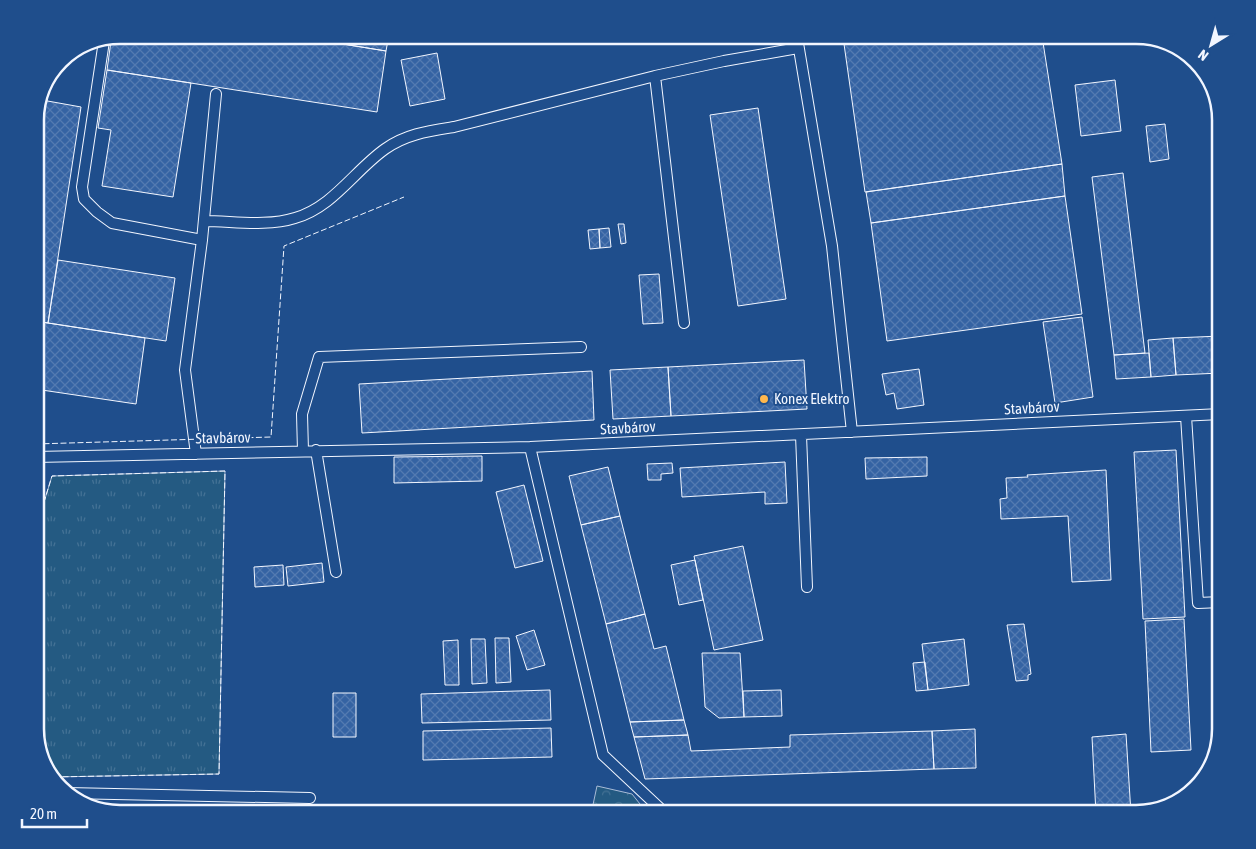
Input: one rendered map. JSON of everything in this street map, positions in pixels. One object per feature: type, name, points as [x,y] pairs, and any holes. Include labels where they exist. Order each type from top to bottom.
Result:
[{"type":"lane","points":[[204,221],[279,222],[296,218],[324,205],[353,175],[386,148],[412,134],[454,127],[790,44]]},
{"type":"lane","points":[[798,44],[832,246],[852,432]]},
{"type":"lane","points":[[103,46],[82,187],[84,199],[112,223],[202,240]]},
{"type":"lane","points":[[656,76],[684,323]]},
{"type":"lane","points":[[196,454],[185,370],[202,240],[216,94]]},
{"type":"lane","points":[[303,451],[302,414],[319,357],[581,347]]},
{"type":"lane","name":"Stavbárov","points":[[44,458],[316,450],[530,447],[1212,415]]},
{"type":"lane","points":[[1186,416],[1198,603],[1212,602]]},
{"type":"lane","points":[[801,435],[807,587]]},
{"type":"lane","points":[[530,447],[602,755],[656,805]]},
{"type":"lane","points":[[316,450],[336,572]]},
{"type":"lane","points":[[80,793],[310,798]]},
{"type":"green space","points":[[225,471],[219,774],[61,777],[54,767],[46,749],[44,734],[44,502],[52,476]]},
{"type":"green space","points":[[597,786],[632,794],[641,805],[593,805]]},
{"type":"building","points":[[343,44],[386,51],[377,112],[107,70],[110,45]]},
{"type":"building","points":[[343,44],[387,44],[386,51]]},
{"type":"building","points":[[844,44],[1043,44],[1062,164],[865,192]]},
{"type":"building","points":[[437,53],[445,99],[410,106],[401,60]]},
{"type":"building","points":[[107,70],[191,83],[173,197],[102,186],[111,130],[98,128]]},
{"type":"building","points":[[1115,80],[1121,131],[1081,136],[1075,85]]},
{"type":"building","points":[[46,101],[81,107],[48,323],[44,322],[44,115]]},
{"type":"building","points":[[758,108],[786,299],[738,306],[710,115]]},
{"type":"building","points":[[1165,124],[1169,159],[1150,162],[1146,126]]},
{"type":"building","points":[[1062,164],[1065,196],[871,223],[866,192]]},
{"type":"building","points":[[1123,173],[1145,353],[1114,355],[1092,177]]},
{"type":"building","points":[[1065,196],[1082,314],[887,341],[871,223]]},
{"type":"building","points":[[618,224],[624,224],[626,243],[621,244]]},
{"type":"building","points":[[609,228],[611,247],[600,248],[599,229]]},
{"type":"building","points":[[599,229],[600,248],[590,249],[588,230]]},
{"type":"building","points":[[58,260],[175,278],[166,341],[48,323]]},
{"type":"building","points":[[659,274],[663,323],[643,324],[639,275]]},
{"type":"building","points":[[1082,317],[1093,397],[1055,403],[1043,322]]},
{"type":"building","points":[[44,322],[145,338],[136,404],[44,390]]},
{"type":"building","points":[[1212,336],[1212,373],[1176,375],[1173,338]]},
{"type":"building","points":[[1173,338],[1176,375],[1151,377],[1148,340]]},
{"type":"building","points":[[1149,353],[1151,377],[1116,379],[1114,355]]},
{"type":"building","points":[[804,360],[807,409],[671,416],[668,367]]},
{"type":"building","points":[[668,367],[671,416],[613,419],[610,370]]},
{"type":"building","points":[[919,369],[924,405],[897,409],[894,393],[886,395],[882,374]]},
{"type":"building","points":[[592,371],[594,420],[362,433],[359,384]]},
{"type":"building","points":[[1176,450],[1185,617],[1143,619],[1134,452]]},
{"type":"building","points":[[482,456],[482,481],[394,483],[394,457]]},
{"type":"building","points":[[927,457],[927,476],[866,479],[865,458]]},
{"type":"building","points":[[785,462],[787,503],[765,504],[765,492],[682,497],[680,468]]},
{"type":"building","points":[[672,463],[673,473],[661,474],[661,480],[648,480],[647,464]]},
{"type":"building","points":[[608,467],[620,516],[581,525],[569,476]]},
{"type":"building","points":[[1106,470],[1111,580],[1072,582],[1068,516],[1001,519],[1000,499],[1007,498],[1006,478]]},
{"type":"building","points":[[524,485],[543,561],[515,568],[496,492]]},
{"type":"building","points":[[620,516],[645,614],[606,624],[581,525]]},
{"type":"building","points":[[743,546],[763,640],[714,650],[694,556]]},
{"type":"building","points":[[695,560],[703,600],[679,605],[671,565]]},
{"type":"building","points":[[322,563],[324,582],[288,586],[286,567]]},
{"type":"building","points":[[283,565],[284,585],[255,587],[254,567]]},
{"type":"building","points":[[645,614],[654,649],[666,646],[684,720],[630,722],[606,624]]},
{"type":"building","points":[[1184,619],[1191,750],[1151,752],[1145,621]]},
{"type":"building","points":[[1024,624],[1031,674],[1028,675],[1028,680],[1016,681],[1007,625]]},
{"type":"building","points":[[534,630],[545,665],[527,670],[516,636]]},
{"type":"building","points":[[495,638],[509,638],[511,682],[496,683]]},
{"type":"building","points":[[471,639],[485,639],[487,683],[472,684]]},
{"type":"building","points":[[964,639],[969,685],[928,690],[922,644]]},
{"type":"building","points":[[458,640],[459,685],[445,685],[443,641]]},
{"type":"building","points":[[702,653],[740,653],[744,717],[719,718],[705,707]]},
{"type":"building","points":[[925,662],[928,690],[916,691],[913,663]]},
{"type":"building","points":[[550,690],[551,720],[422,723],[421,694]]},
{"type":"building","points":[[781,690],[782,716],[744,717],[743,691]]},
{"type":"building","points":[[333,693],[356,693],[356,737],[333,737]]},
{"type":"building","points":[[684,720],[688,735],[634,737],[630,722]]},
{"type":"building","points":[[551,728],[552,757],[423,760],[423,731]]},
{"type":"building","points":[[975,729],[976,768],[934,769],[932,731]]},
{"type":"building","points":[[932,731],[934,769],[645,779],[634,737],[688,735],[691,751],[790,747],[790,735]]},
{"type":"building","points":[[1126,734],[1130,805],[1096,805],[1092,737]]},
{"type":"fence","points":[[44,444],[271,437],[284,246],[404,197]]},
{"type":"fence","points":[[44,502],[52,476],[225,471],[219,774],[61,777]]},
{"type":"place","name":"Konex Elektro","points":[[764,399]]}]
